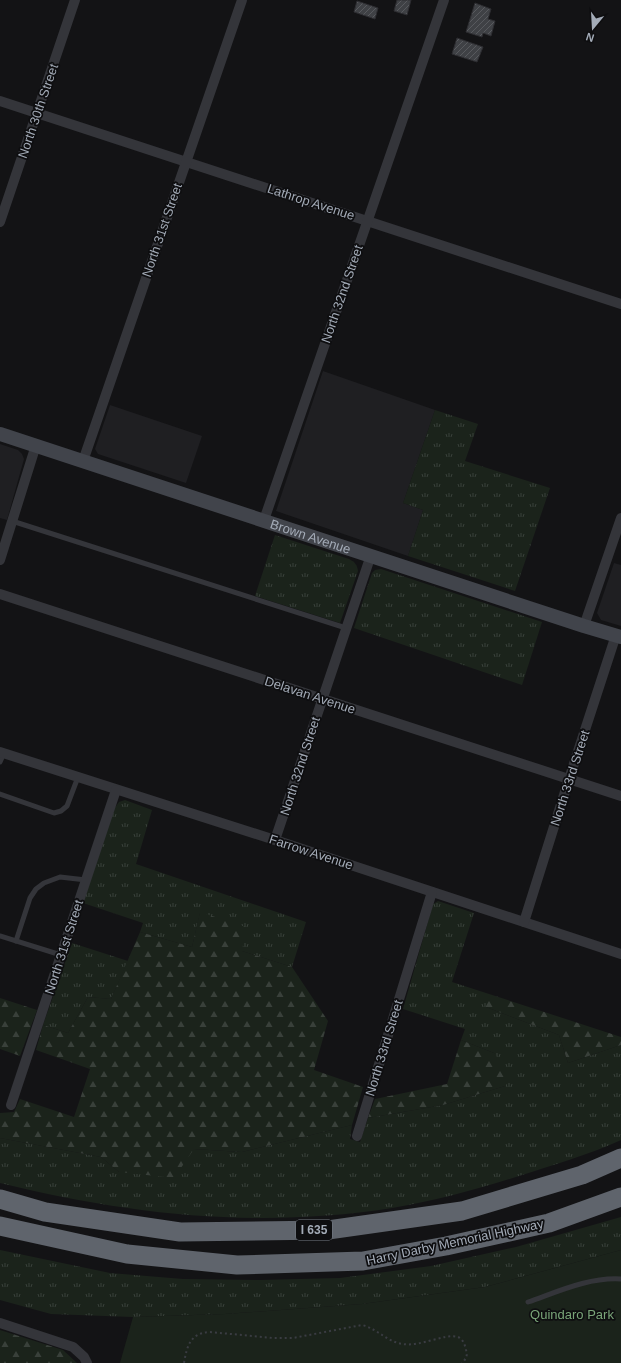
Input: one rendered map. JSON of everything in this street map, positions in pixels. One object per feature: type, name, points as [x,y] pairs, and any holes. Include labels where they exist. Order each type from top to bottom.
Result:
[{"type":"highway","name":"I 635","points":[[0,1199],[45,1212],[180,1232],[328,1230],[462,1211],[582,1175],[621,1158]]},
{"type":"highway","name":"Harry Darby Memorial Highway","points":[[0,1226],[135,1255],[237,1265],[363,1261],[446,1246],[549,1222],[621,1197]]},
{"type":"main road","name":"Brown Avenue","points":[[0,434],[584,626],[619,636]]},
{"type":"street","name":"North 30th Street","points":[[0,222],[38,114],[75,0]]},
{"type":"street","name":"North 31st Street","points":[[83,461],[242,0]]},
{"type":"street","name":"North 32nd Street","points":[[264,520],[444,0]]},
{"type":"street","name":"Lathrop Avenue","points":[[0,101],[621,304]]},
{"type":"street","points":[[0,560],[36,445]]},
{"type":"street","points":[[584,626],[621,518]]},
{"type":"street","name":"North 32nd Street","points":[[275,840],[371,555]]},
{"type":"street","name":"Delavan Avenue","points":[[0,594],[621,796]]},
{"type":"street","name":"North 33rd Street","points":[[524,922],[569,779],[619,636]]},
{"type":"street","name":"Farrow Avenue","points":[[1,756],[78,777],[621,954]]},
{"type":"street","name":"North 31st Street","points":[[11,1105],[116,790]]},
{"type":"street","name":"North 33rd Street","points":[[357,1136],[432,892]]},
{"type":"street","points":[[0,1323],[73,1347],[85,1360]]},
{"type":"lane","points":[[12,521],[346,628]]},
{"type":"lane","points":[[0,794],[54,813],[61,811],[66,806],[78,777]]},
{"type":"lane","points":[[16,941],[30,898],[36,889],[44,883],[60,877],[86,880]]},
{"type":"lane","points":[[0,936],[61,955]]},
{"type":"lane","points":[[528,1302],[586,1283],[606,1279],[621,1279]]},
{"type":"path","points":[[184,1363],[189,1344],[195,1336],[202,1332],[273,1338],[293,1338],[362,1325],[371,1327],[390,1341],[404,1344],[417,1345],[448,1337],[458,1338],[463,1342],[467,1353],[465,1360],[462,1363]]},
{"type":"shaded area","points":[[323,371],[435,410],[403,503],[423,510],[408,556],[276,511]]},
{"type":"shaded area","points":[[110,405],[202,436],[186,483],[98,454],[95,449]]},
{"type":"shaded area","points":[[0,444],[18,450],[24,459],[7,520],[0,518]]},
{"type":"shaded area","points":[[614,563],[621,565],[621,626],[601,620],[597,613]]},
{"type":"green space","points":[[435,410],[478,424],[465,461],[550,488],[515,591],[408,556],[423,510],[403,503]]},
{"type":"green space","points":[[275,535],[353,561],[358,571],[340,623],[255,596]]},
{"type":"green space","points":[[381,569],[542,622],[522,685],[354,628],[372,573],[375,570]]},
{"type":"green space","points":[[125,800],[152,810],[136,864],[306,922],[292,967],[242,951],[200,913],[192,947],[140,932],[143,923],[83,903],[114,809],[119,802]]},
{"type":"green space","points":[[438,901],[474,913],[452,982],[486,993],[486,1007],[559,1035],[568,1063],[621,1045],[621,1140],[558,1164],[456,1194],[392,1208],[342,1214],[243,1218],[146,1211],[49,1194],[0,1183],[0,1138],[101,1157],[119,1172],[194,1149],[242,1152],[352,1125],[350,1139],[360,1142],[368,1118],[443,1105],[505,1086],[494,1053],[461,1040],[465,1029],[403,1009],[433,904]]},
{"type":"green space","points":[[200,912],[246,927],[242,951],[292,967],[328,1021],[314,1070],[363,1087],[352,1125],[242,1152],[194,1149],[174,1178],[119,1172],[101,1157],[0,1138],[0,1113],[14,1112],[20,1099],[74,1117],[90,1069],[36,1050],[43,1025],[68,1033],[88,997],[111,999],[140,932],[192,947]]},
{"type":"green space","points":[[72,943],[128,961],[111,999],[88,997],[68,1033],[43,1025]]},
{"type":"green space","points":[[486,993],[621,1037],[621,1045],[568,1063],[559,1035],[486,1007]]},
{"type":"green space","points":[[0,998],[37,1010],[20,1056],[0,1049]]},
{"type":"green space","points":[[461,1040],[494,1053],[512,1075],[505,1086],[443,1105],[368,1118],[375,1099],[447,1084]]},
{"type":"green space","points":[[621,1217],[621,1250],[485,1287],[362,1304],[225,1314],[133,1317],[51,1314],[0,1300],[0,1250],[110,1273],[183,1279],[261,1280],[340,1278],[431,1266],[516,1247]]},
{"type":"green space","name":"Quindaro Park","points":[[621,1250],[621,1363],[120,1363],[133,1317],[225,1314],[362,1304],[485,1287]]},
{"type":"green space","points":[[0,1330],[63,1350],[77,1363],[0,1363]]},
{"type":"building","points":[[397,0],[411,0],[407,15],[394,11]]},
{"type":"building","points":[[357,1],[378,8],[375,19],[354,12]]},
{"type":"building","points":[[475,3],[491,9],[488,19],[495,21],[491,36],[483,33],[482,37],[466,32]]},
{"type":"building","points":[[457,38],[483,47],[477,62],[452,54]]}]
